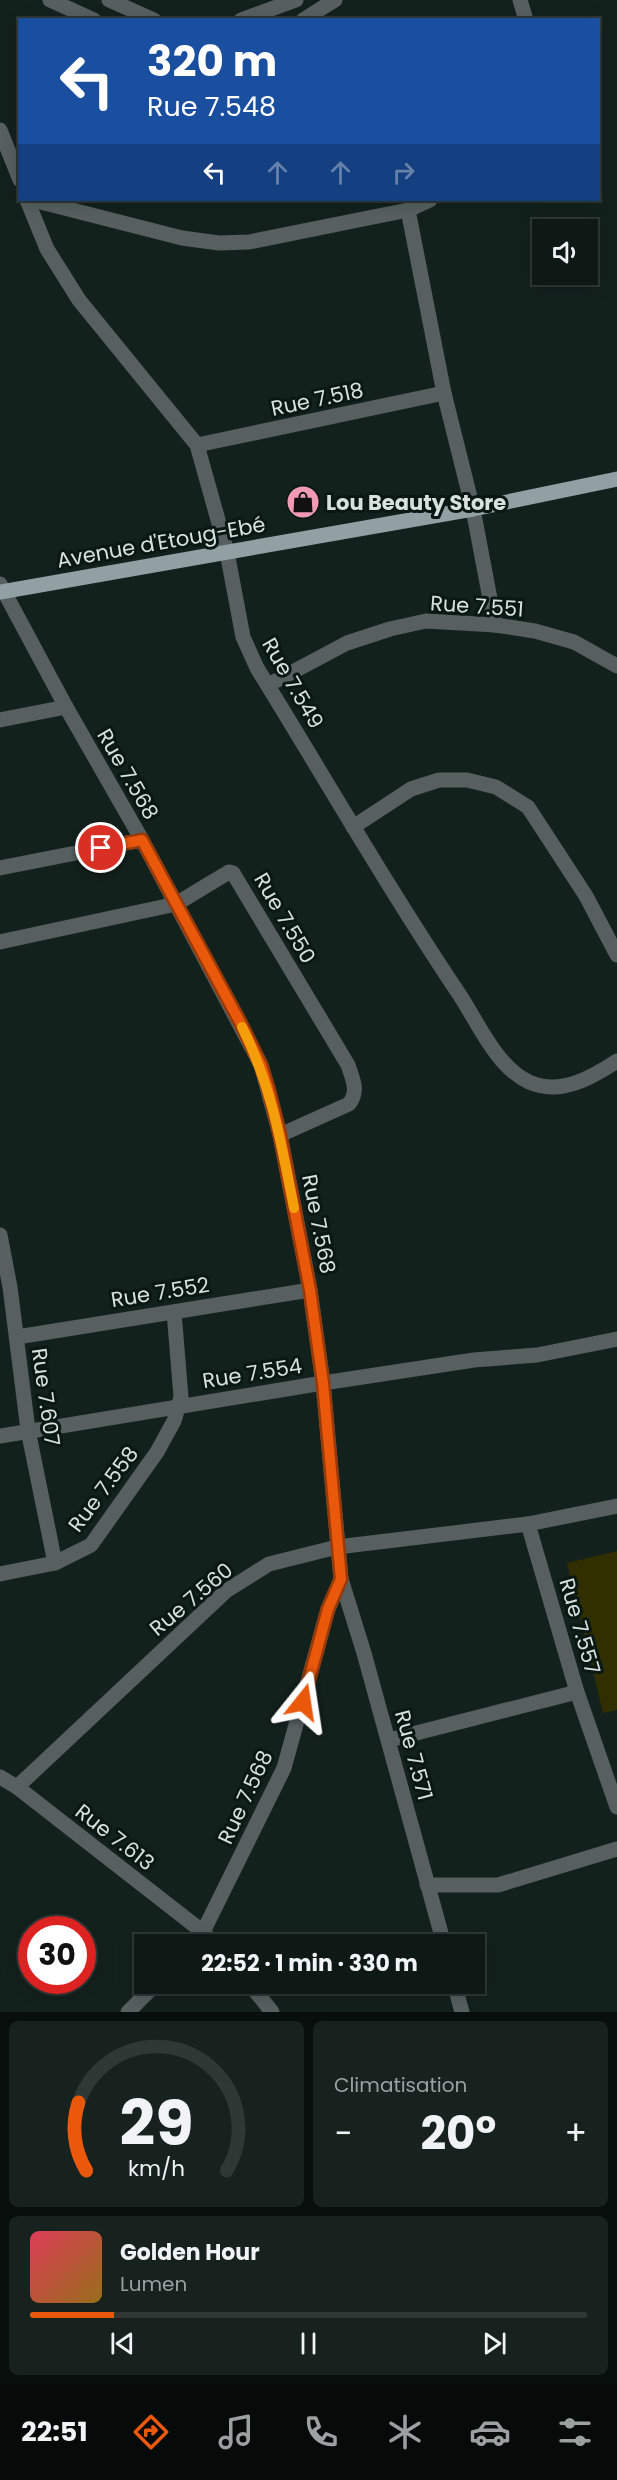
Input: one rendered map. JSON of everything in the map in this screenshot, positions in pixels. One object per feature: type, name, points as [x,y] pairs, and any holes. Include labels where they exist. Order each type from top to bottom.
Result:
[{"type":"main road","name":"Avenue d'Etoug-Ebé","points":[[1,589],[473,509],[616,481]]},
{"type":"street","points":[[50,0],[90,18]]},
{"type":"street","points":[[109,0],[150,18]]},
{"type":"street","points":[[246,18],[296,0]]},
{"type":"street","points":[[306,18],[335,0]]},
{"type":"street","points":[[520,0],[525,18]]},
{"type":"street","points":[[0,130],[18,175]]},
{"type":"street","name":"Rue 7.549","points":[[27,201],[47,249],[79,300],[198,445],[227,552],[243,637],[268,685],[353,826],[437,962],[507,1066],[529,1082],[559,1089],[595,1075],[617,1061]]},
{"type":"street","points":[[37,201],[182,238],[219,243],[249,242],[408,210],[428,201]]},
{"type":"street","points":[[408,210],[444,393],[473,509],[495,625]]},
{"type":"street","name":"Rue 7.518","points":[[198,445],[444,393]]},
{"type":"street","name":"Rue 7.568","points":[[1,589],[142,840],[261,1065],[280,1135],[310,1290],[323,1383],[341,1579],[325,1618],[284,1768],[203,1932]]},
{"type":"street","name":"Rue 7.551","points":[[268,685],[347,643],[390,629],[426,621],[495,625],[536,631],[574,642],[617,666]]},
{"type":"street","points":[[0,720],[66,707]]},
{"type":"street","points":[[353,826],[411,789],[439,780],[466,780],[496,787],[528,807],[586,896],[617,955]]},
{"type":"street","points":[[0,868],[142,840]]},
{"type":"street","name":"Rue 7.550","points":[[0,942],[176,904],[229,872],[236,875],[348,1065],[355,1089],[354,1098],[349,1104],[280,1135]]},
{"type":"street","name":"Rue 7.607","points":[[0,1235],[17,1337],[28,1430],[56,1563]]},
{"type":"street","name":"Rue 7.552","points":[[17,1337],[310,1290]]},
{"type":"street","points":[[174,1312],[182,1389],[179,1407]]},
{"type":"street","name":"Rue 7.554","points":[[0,1436],[474,1360],[537,1355],[617,1339]]},
{"type":"street","name":"Rue 7.558","points":[[0,1574],[56,1563],[91,1545],[158,1452],[179,1407]]},
{"type":"street","name":"Rue 7.560","points":[[17,1787],[226,1591],[269,1564],[337,1548],[528,1524],[617,1506]]},
{"type":"street","name":"Rue 7.557","points":[[528,1524],[577,1692],[617,1807]]},
{"type":"street","name":"Rue 7.571","points":[[341,1579],[389,1740],[441,1934]]},
{"type":"street","points":[[389,1740],[577,1692]]},
{"type":"street","name":"Rue 7.613","points":[[0,1777],[17,1787],[203,1932]]},
{"type":"street","points":[[427,1884],[498,1885],[617,1849]]},
{"type":"street","points":[[128,2012],[146,1994]]},
{"type":"street","points":[[258,1994],[272,2012]]},
{"type":"street","points":[[457,1994],[462,2012]]},
{"type":"shaded area","points":[[617,1551],[617,1710],[603,1713],[567,1563]]},
{"type":"slow traffic","points":[[242,1027],[261,1065],[269,1091],[294,1208]]},
{"type":"place","name":"Lou Beauty Store","points":[[303,502]]},
{"type":"route","points":[[101,848],[142,840],[261,1065],[280,1135],[310,1290],[323,1383],[341,1579],[319,1637],[303,1702]]}]
